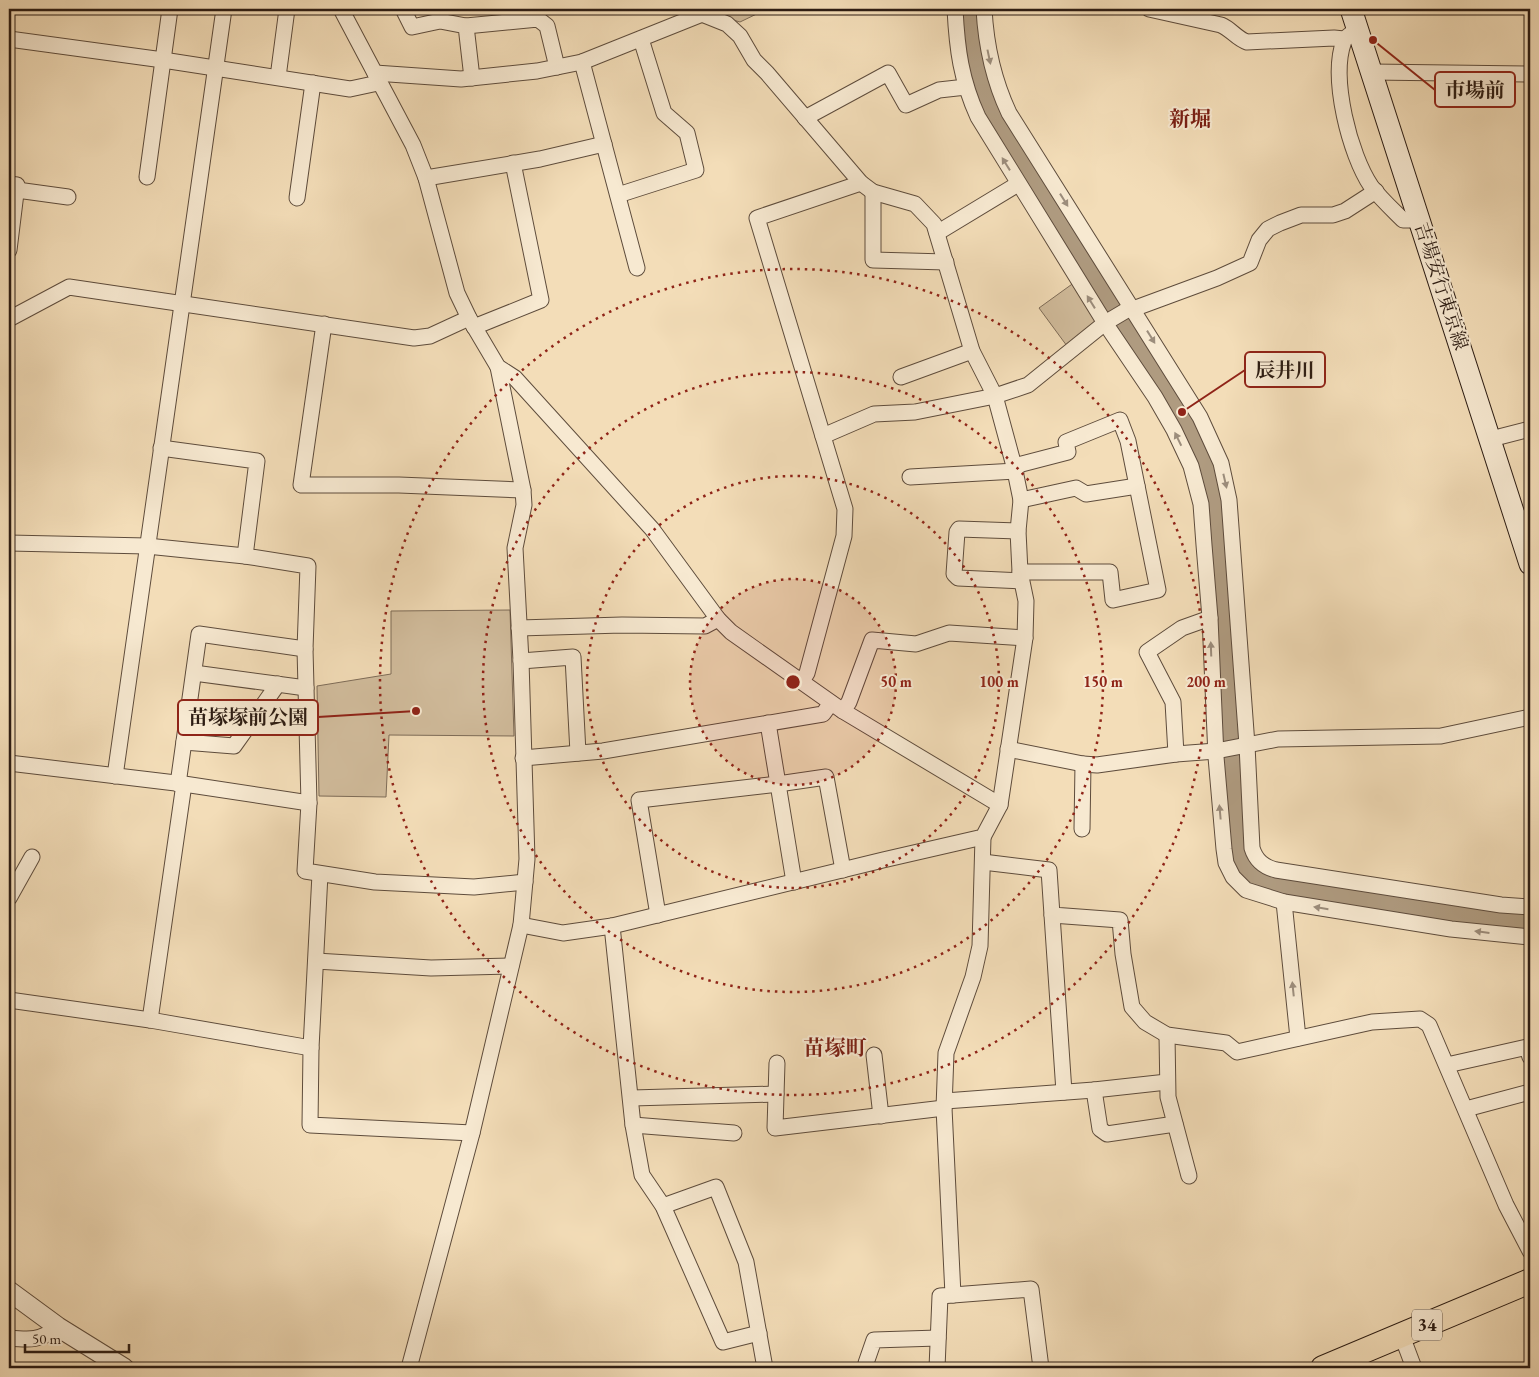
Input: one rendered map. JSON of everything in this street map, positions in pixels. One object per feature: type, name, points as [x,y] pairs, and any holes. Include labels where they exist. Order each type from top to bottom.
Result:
[{"type":"main road","name":"吉場安行東京線","points":[[1351,26],[1372,72],[1491,439],[1524,518],[1530,564]]},
{"type":"main road","name":"34","points":[[1322,1368],[1530,1281]]},
{"type":"street","points":[[147,178],[170,9]]},
{"type":"street","points":[[115,776],[224,9]]},
{"type":"street","points":[[278,77],[287,9]]},
{"type":"street","points":[[340,9],[413,145],[426,178],[457,293],[471,322],[498,367],[523,490],[524,505],[515,548],[521,661],[522,758],[527,859],[521,925],[472,1133],[409,1368]]},
{"type":"street","points":[[955,9],[959,58],[966,87],[978,117],[1105,323],[1154,397],[1174,430],[1191,466],[1201,504],[1224,849],[1226,863],[1233,877],[1246,890],[1284,902],[1451,929],[1530,937]]},
{"type":"street","points":[[984,9],[990,61],[1000,94],[1009,113],[1200,416],[1221,463],[1226,481],[1231,522],[1252,848],[1257,859],[1266,866],[1276,870],[1530,908]]},
{"type":"street","points":[[1149,9],[1221,25],[1228,28],[1241,40],[1247,42],[1334,38],[1351,26]]},
{"type":"street","points":[[403,10],[412,27],[440,21],[466,26],[538,19],[546,26],[556,67]]},
{"type":"street","points":[[9,39],[163,60],[350,89],[377,78],[461,79],[537,71],[582,62],[702,14],[727,24],[740,36],[754,60],[867,188],[915,204],[934,224],[972,351],[995,396],[1015,469],[1021,500],[1018,531],[1021,576],[1026,601],[1025,638],[1000,805],[984,837],[980,946],[973,977],[946,1053],[944,1104],[953,1295]]},
{"type":"street","points":[[466,26],[472,78]]},
{"type":"street","points":[[1351,26],[1340,58],[1339,90],[1345,120],[1357,155],[1371,185],[1391,208],[1403,220],[1420,220]]},
{"type":"street","points":[[618,195],[696,170],[687,132],[664,114],[641,39]]},
{"type":"street","points":[[582,62],[637,268]]},
{"type":"street","points":[[1372,72],[1530,74]]},
{"type":"street","points":[[805,118],[888,73],[906,105],[939,90],[966,87]]},
{"type":"street","points":[[297,198],[313,82]]},
{"type":"street","points":[[426,178],[513,163],[604,144]]},
{"type":"street","points":[[9,319],[68,287],[414,338],[430,336],[541,300],[513,163]]},
{"type":"street","points":[[937,233],[1018,184]]},
{"type":"street","points":[[9,242],[13,187],[68,197]]},
{"type":"street","points":[[867,188],[873,260],[946,262]]},
{"type":"street","points":[[802,682],[807,673],[844,536],[845,509],[757,218],[867,188]]},
{"type":"street","points":[[824,436],[874,414],[915,412],[995,396],[1028,385],[1105,323],[1132,308],[1217,278],[1250,262],[1259,240],[1268,229],[1301,215],[1332,215],[1345,211],[1376,191]]},
{"type":"street","points":[[324,324],[301,485],[399,485],[523,490]]},
{"type":"street","points":[[901,377],[972,351]]},
{"type":"street","points":[[498,367],[515,378],[640,516],[718,619],[731,632],[837,707],[1000,805]]},
{"type":"street","points":[[910,477],[1015,469],[1068,452],[1066,442],[1120,420],[1128,441],[1158,590],[1113,600],[1110,572],[958,578],[954,574],[957,532],[959,529],[1018,531]]},
{"type":"street","points":[[1491,439],[1530,430]]},
{"type":"street","points":[[161,448],[257,461],[245,556]]},
{"type":"street","points":[[1021,500],[1076,488],[1086,494],[1137,486]]},
{"type":"street","points":[[9,543],[147,546],[245,556],[308,566],[305,649],[309,804],[305,871],[375,882],[474,887],[525,882]]},
{"type":"street","points":[[1176,754],[1173,702],[1147,652],[1182,628],[1210,618]]},
{"type":"street","points":[[519,628],[622,625],[705,626],[718,619]]},
{"type":"street","points":[[522,758],[603,751],[823,714],[849,702],[872,640],[916,644],[949,633],[1025,638]]},
{"type":"street","points":[[150,1020],[199,634],[305,649]]},
{"type":"street","points":[[521,661],[573,657],[578,753]]},
{"type":"street","points":[[194,673],[306,688]]},
{"type":"street","points":[[184,742],[234,746],[278,684]]},
{"type":"street","points":[[1008,748],[1082,764],[1097,765],[1217,750],[1278,739],[1441,736],[1530,717]]},
{"type":"street","points":[[768,723],[794,882]]},
{"type":"street","points":[[9,763],[181,784],[309,804]]},
{"type":"street","points":[[1082,764],[1082,830]]},
{"type":"street","points":[[658,915],[639,800],[826,777],[843,870]]},
{"type":"street","points":[[521,925],[563,933],[612,926],[984,837]]},
{"type":"street","points":[[9,898],[32,857]]},
{"type":"street","points":[[983,862],[1049,870],[1064,1092]]},
{"type":"street","points":[[320,874],[311,1048],[310,1125],[472,1133]]},
{"type":"street","points":[[1284,902],[1298,1038]]},
{"type":"street","points":[[1052,915],[1120,920],[1123,954],[1132,1007],[1145,1022],[1167,1035],[1226,1043],[1237,1052],[1372,1022],[1420,1019],[1429,1025],[1506,1205],[1530,1251]]},
{"type":"street","points":[[612,926],[634,1125],[642,1175],[663,1206],[723,1342],[759,1333]]},
{"type":"street","points":[[316,961],[431,968],[511,966]]},
{"type":"street","points":[[9,1000],[150,1020],[311,1048]]},
{"type":"street","points":[[1167,1035],[1168,1097],[1189,1176]]},
{"type":"street","points":[[1446,1065],[1528,1047],[1530,1057]]},
{"type":"street","points":[[874,1055],[881,1116]]},
{"type":"street","points":[[777,1063],[775,1128],[881,1116],[944,1104],[1167,1082]]},
{"type":"street","points":[[1094,1090],[1100,1128],[1106,1134],[1175,1124]]},
{"type":"street","points":[[1466,1109],[1530,1092]]},
{"type":"street","points":[[632,1098],[776,1094]]},
{"type":"street","points":[[634,1125],[702,1136],[734,1133]]},
{"type":"street","points":[[663,1206],[716,1187],[746,1262],[765,1368]]},
{"type":"street","points":[[937,1368],[940,1296],[1031,1288],[1041,1368]]},
{"type":"street","points":[[9,1291],[58,1327],[124,1368]]},
{"type":"street","points":[[9,1338],[31,1340],[42,1338],[58,1327]]},
{"type":"street","points":[[1402,1336],[1414,1368]]},
{"type":"street","points":[[868,1368],[866,1362],[874,1340],[938,1338]]},
{"type":"shaded area","points":[[695,9],[767,9],[740,22]]},
{"type":"shaded area","points":[[1075,282],[1096,317],[1095,324],[1067,346],[1039,308]]},
{"type":"shaded area","points":[[510,610],[514,736],[389,735],[386,797],[319,796],[317,686],[391,674],[391,611]]},
{"type":"waterway","points":[[970,9],[971,37],[977,72],[987,105],[1059,222],[1093,270],[1182,412],[1206,463],[1215,500],[1238,855],[1243,869],[1248,875],[1262,883],[1278,887],[1420,909],[1530,920]]},
{"type":"place","name":"市場前","points":[[1373,40]]},
{"type":"place","name":"辰井川","points":[[1182,412]]},
{"type":"place","name":"苗塚塚前公園","points":[[416,711]]},
{"type":"district","name":"新堀","points":[[1190,119]]},
{"type":"district","name":"苗塚町","points":[[835,1048]]}]
